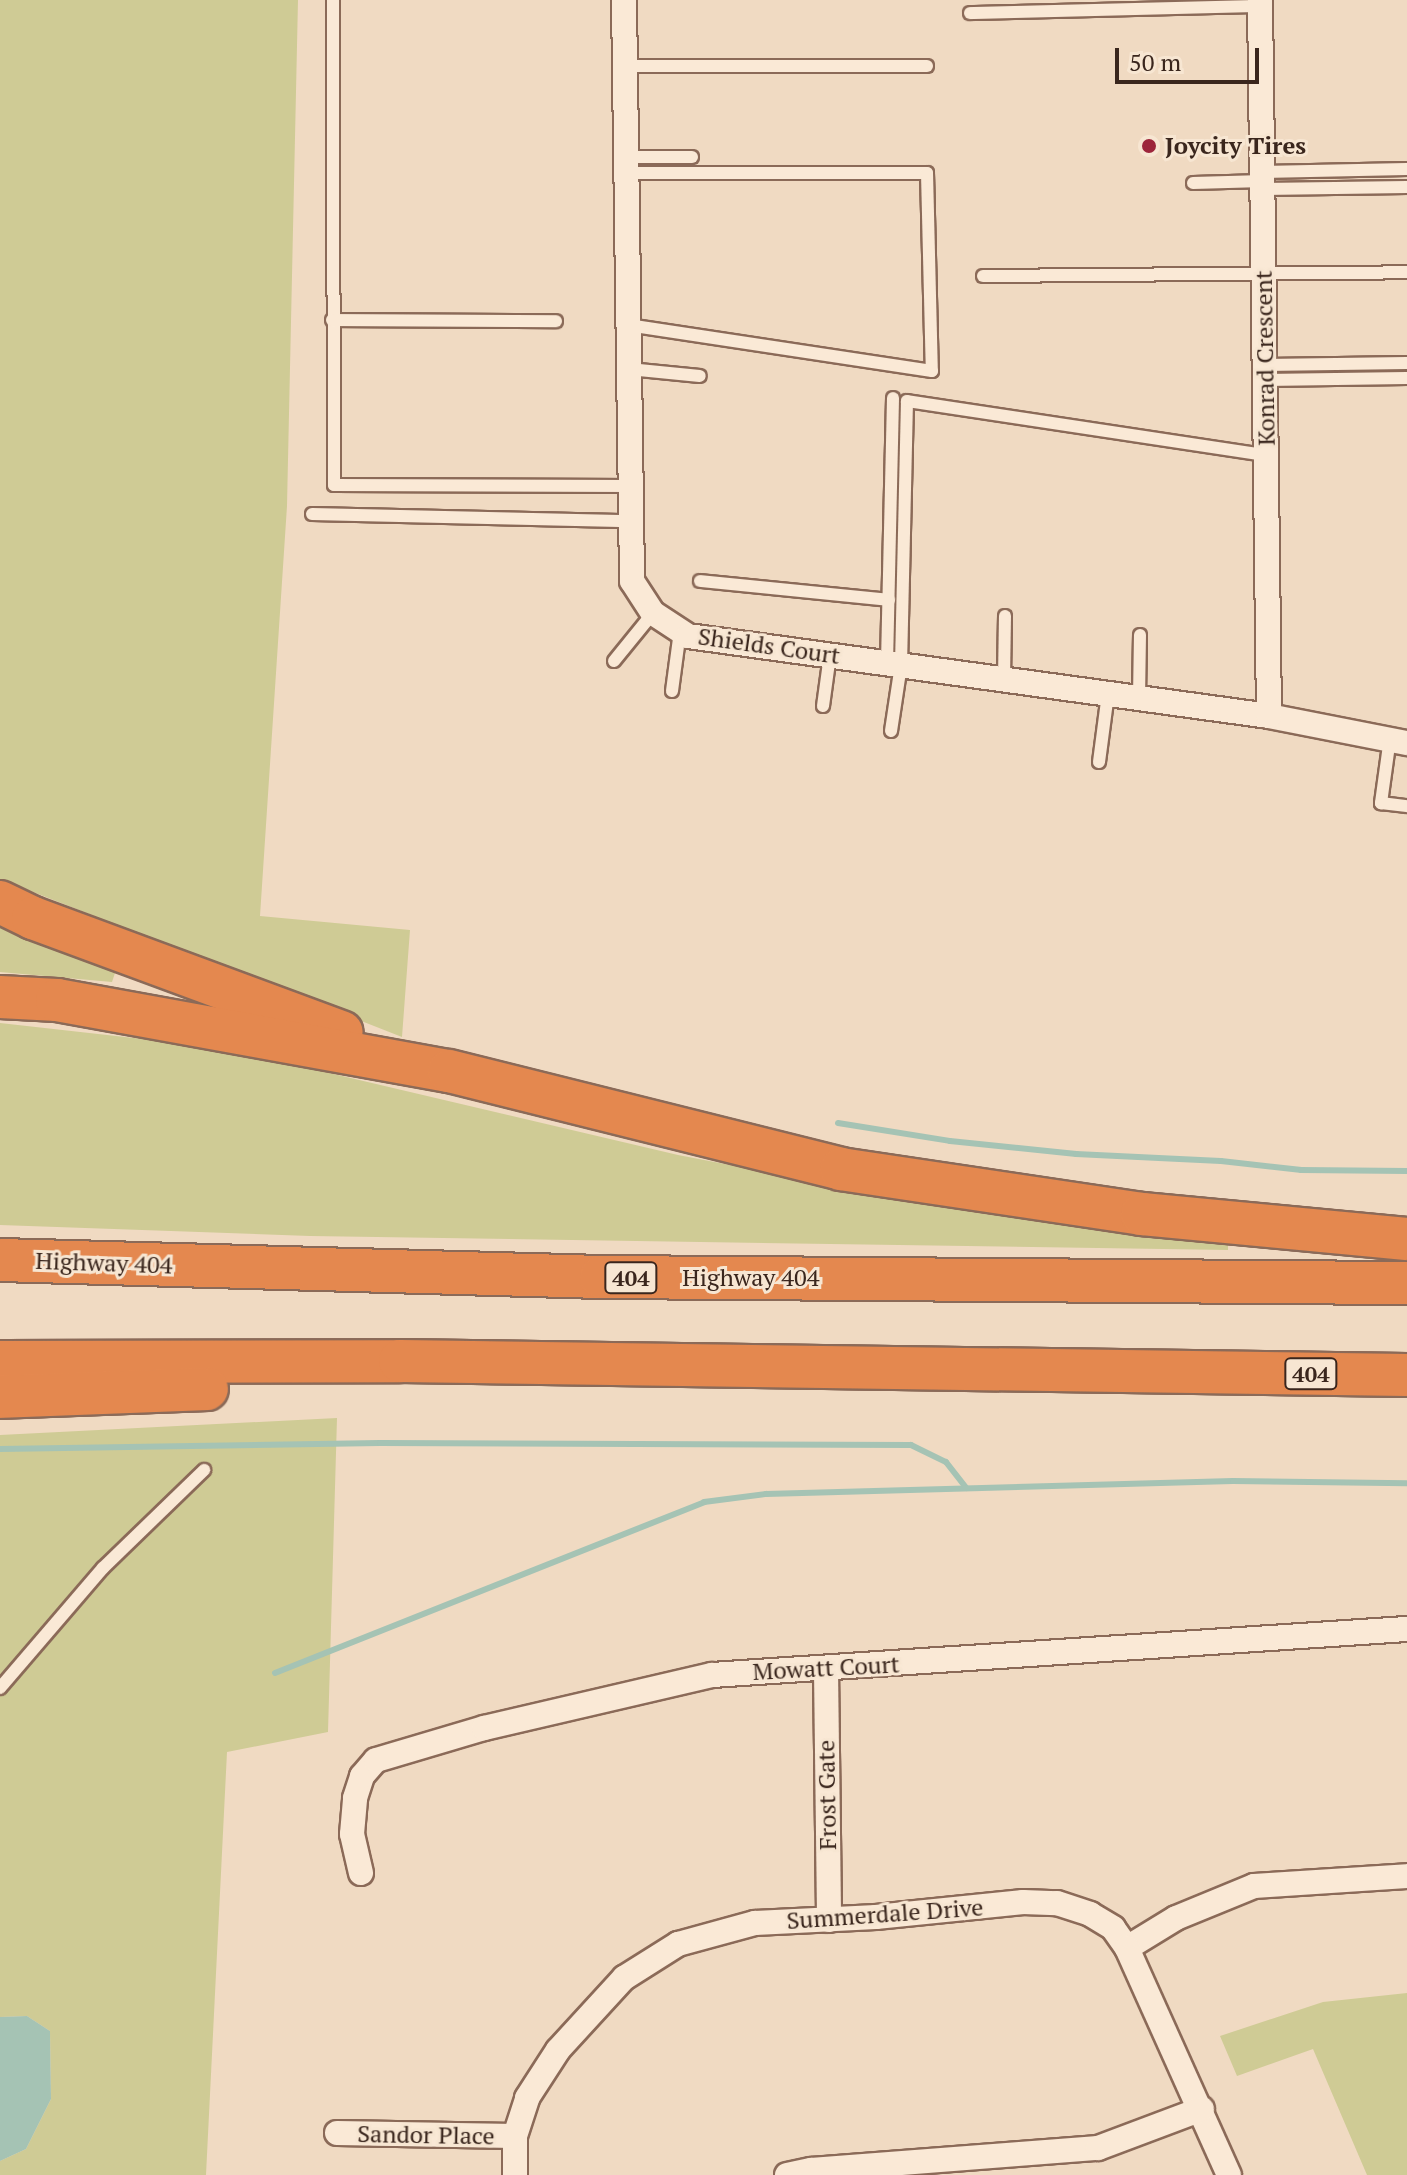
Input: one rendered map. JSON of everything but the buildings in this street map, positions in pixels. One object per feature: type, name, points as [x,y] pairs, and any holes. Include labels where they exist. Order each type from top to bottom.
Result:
[{"type":"highway","points":[[0,902],[33,918],[449,1071]]},
{"type":"highway","points":[[0,997],[57,1000],[449,1071],[841,1169],[1142,1214],[1407,1239]]},
{"type":"highway","name":"Highway 404","points":[[0,1260],[601,1277],[1407,1283]]},
{"type":"highway","points":[[11,1400],[217,1389],[350,1388],[400,1361]]},
{"type":"highway","name":"404","points":[[0,1362],[400,1361],[1407,1375]]},
{"type":"street","name":"Shields Court","points":[[624,0],[632,581],[653,613],[688,636],[1269,716],[1398,740]]},
{"type":"street","name":"Konrad Crescent","points":[[1260,3],[1269,716]]},
{"type":"street","name":"Mowatt Court","points":[[361,1873],[352,1834],[355,1798],[362,1776],[376,1760],[484,1728],[712,1675],[1407,1629]]},
{"type":"street","name":"Frost Gate","points":[[826,1669],[829,1920]]},
{"type":"street","points":[[1127,1948],[1176,1918],[1254,1886],[1407,1876]]},
{"type":"street","name":"Summerdale Drive","points":[[515,2175],[515,2136],[527,2098],[550,2063],[624,1978],[678,1944],[755,1923],[829,1920],[1023,1902],[1057,1903],[1090,1914],[1113,1928],[1127,1948],[1202,2109],[1229,2175]]},
{"type":"street","points":[[787,2175],[811,2170],[1098,2148],[1202,2109]]},
{"type":"street","name":"Sandor Place","points":[[337,2133],[515,2136]]},
{"type":"lane","points":[[333,0],[334,485],[631,486]]},
{"type":"lane","points":[[970,13],[1260,3]]},
{"type":"lane","points":[[625,66],[927,66]]},
{"type":"lane","points":[[626,165],[692,157]]},
{"type":"lane","points":[[626,165],[927,173],[932,371],[629,325]]},
{"type":"lane","points":[[1193,183],[1263,181],[1407,169]]},
{"type":"lane","points":[[1263,181],[1407,187]]},
{"type":"lane","points":[[983,276],[1407,272]]},
{"type":"lane","points":[[332,320],[556,321]]},
{"type":"lane","points":[[1265,373],[1407,363]]},
{"type":"lane","points":[[629,369],[700,376]]},
{"type":"lane","points":[[1265,373],[1407,378]]},
{"type":"lane","points":[[893,398],[889,600],[894,664]]},
{"type":"lane","points":[[891,731],[907,401],[1266,455]]},
{"type":"lane","points":[[312,514],[631,521]]},
{"type":"lane","points":[[700,581],[889,600]]},
{"type":"lane","points":[[614,661],[653,613]]},
{"type":"lane","points":[[1004,679],[1005,616]]},
{"type":"lane","points":[[672,691],[680,631]]},
{"type":"lane","points":[[1139,698],[1140,635]]},
{"type":"lane","points":[[823,706],[830,655]]},
{"type":"lane","points":[[1099,762],[1108,694]]},
{"type":"lane","points":[[1398,740],[1381,803],[1407,806]]},
{"type":"lane","points":[[0,1688],[103,1568],[204,1470]]},
{"type":"shaded area","points":[[0,0],[298,0],[287,506],[260,916],[410,930],[402,1037],[0,879]]},
{"type":"shaded area","points":[[0,917],[115,973],[112,982],[0,972]]},
{"type":"shaded area","points":[[0,1023],[223,1048],[678,1155],[985,1214],[1228,1237],[1228,1250],[310,1236],[0,1225]]},
{"type":"shaded area","points":[[337,1418],[328,1732],[227,1752],[206,2175],[0,2175],[0,2161],[26,2149],[51,2099],[50,2031],[27,2016],[0,2017],[0,1435]]},
{"type":"shaded area","points":[[1407,1993],[1407,2175],[1367,2175],[1313,2049],[1237,2076],[1220,2036],[1323,2002]]},
{"type":"shaded area","points":[[27,2016],[50,2031],[51,2099],[26,2149],[0,2161],[0,2017]]},
{"type":"waterway","points":[[838,1123],[950,1141],[1076,1154],[1221,1161],[1301,1170],[1407,1171]]},
{"type":"waterway","points":[[0,1449],[380,1443],[911,1445],[946,1462],[966,1488]]},
{"type":"waterway","points":[[275,1673],[704,1502],[766,1494],[1233,1481],[1407,1483]]},
{"type":"place","name":"Joycity Tires","points":[[1149,146]]}]
